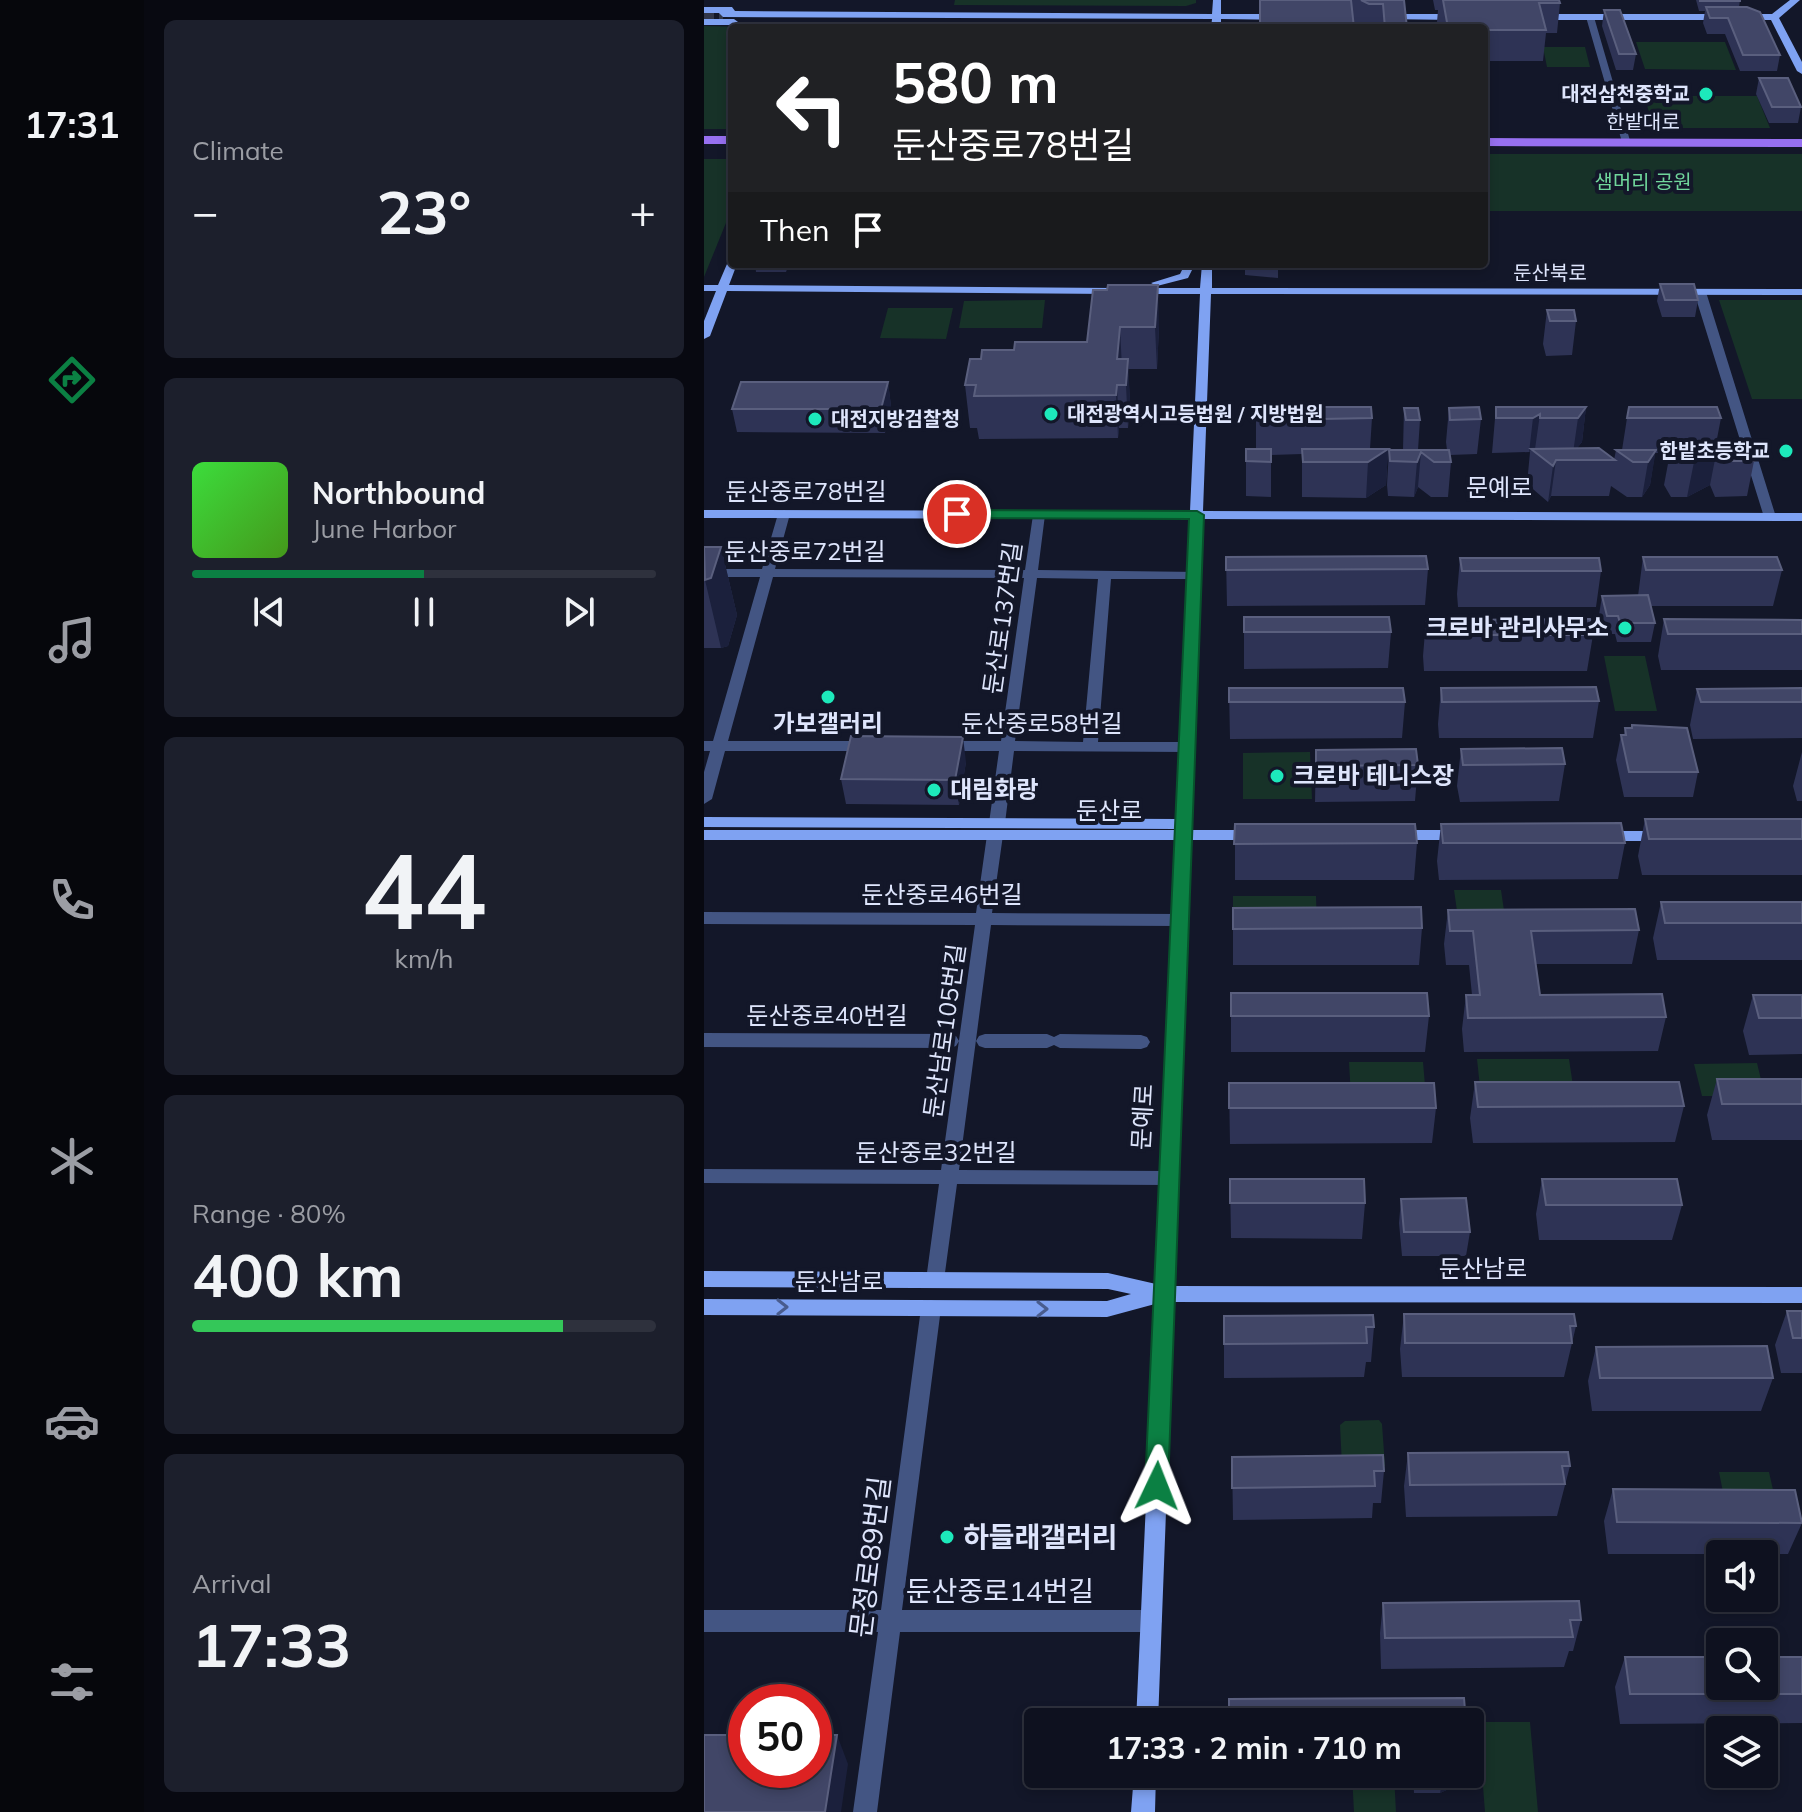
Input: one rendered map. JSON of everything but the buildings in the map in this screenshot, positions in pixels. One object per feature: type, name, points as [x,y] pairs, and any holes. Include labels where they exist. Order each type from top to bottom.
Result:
[{"type":"main road","points":[[1217,0],[1217,21]]},
{"type":"main road","points":[[1534,17],[1774,17],[1796,0]]},
{"type":"main road","points":[[704,10],[948,10],[1001,17],[1013,24],[1295,17]]},
{"type":"main road","points":[[722,16],[1217,21]]},
{"type":"main road","points":[[704,22],[825,24],[1001,17]]},
{"type":"main road","points":[[1370,17],[1475,17]]},
{"type":"main road","points":[[1774,17],[1802,71]]},
{"type":"main road","points":[[704,140],[728,140]]},
{"type":"main road","name":"한밭대로","points":[[1488,142],[1802,143]]},
{"type":"main road","points":[[704,149],[728,149]]},
{"type":"main road","name":"한밭대로","points":[[1488,150],[1802,150]]},
{"type":"main road","points":[[704,336],[730,268]]},
{"type":"main road","points":[[1108,291],[1129,284],[1177,280],[1189,268]]},
{"type":"main road","name":"문예로","points":[[1148,1708],[1207,268]]},
{"type":"main road","name":"둔산북로","points":[[704,290],[1802,292]]},
{"type":"main road","name":"둔산중로78번길","points":[[704,514],[1197,515]]},
{"type":"main road","name":"문예로","points":[[1197,515],[1802,517]]},
{"type":"main road","name":"둔산로","points":[[704,822],[996,829]]},
{"type":"main road","points":[[1464,825],[1379,830],[1480,836]]},
{"type":"main road","name":"둔산로","points":[[704,835],[996,829],[1270,830]]},
{"type":"main road","points":[[1587,831],[1678,831]]},
{"type":"main road","name":"둔산남로","points":[[704,1279],[1108,1281],[1165,1294],[1802,1295]]},
{"type":"main road","name":"둔산남로","points":[[704,1307],[1107,1309],[1165,1294]]},
{"type":"main road","points":[[1143,1812],[1144,1788]]},
{"type":"street","points":[[1590,17],[1627,142]]},
{"type":"street","points":[[1700,292],[1770,517]]},
{"type":"street","points":[[704,799],[712,746],[768,574],[784,514]]},
{"type":"street","name":"둔산로137번길","points":[[996,829],[1039,515]]},
{"type":"street","name":"둔산중로72번길","points":[[704,573],[1194,575]]},
{"type":"street","points":[[1090,746],[1105,575]]},
{"type":"street","points":[[712,746],[893,746]]},
{"type":"street","name":"둔산중로58번길","points":[[924,746],[1187,747]]},
{"type":"street","name":"둔산남로105번길","points":[[935,1280],[996,829]]},
{"type":"street","name":"둔산중로46번길","points":[[704,918],[1180,920]]},
{"type":"street","name":"둔산중로40번길","points":[[704,1040],[950,1041]]},
{"type":"street","points":[[985,1041],[1141,1042]]},
{"type":"street","name":"둔산중로32번길","points":[[704,1176],[1168,1178]]},
{"type":"street","name":"문정로89번길","points":[[865,1812],[931,1308]]},
{"type":"street","name":"둔산중로14번길","points":[[704,1621],[1151,1621]]},
{"type":"green space","points":[[955,0],[1196,0],[1196,3],[1186,6],[954,5]]},
{"type":"green space","points":[[704,26],[728,27],[728,129],[704,129]]},
{"type":"green space","points":[[1636,42],[1725,42],[1736,70],[1645,69]]},
{"type":"green space","points":[[1543,47],[1585,47],[1590,67],[1547,67]]},
{"type":"green space","points":[[1644,96],[1757,96],[1770,128],[1654,128]]},
{"type":"green space","name":"샘머리 공원","points":[[1488,154],[1802,154],[1802,211],[1488,211]]},
{"type":"green space","points":[[704,159],[728,159],[728,218],[704,277]]},
{"type":"green space","points":[[1045,300],[1042,328],[959,328],[964,301]]},
{"type":"green space","points":[[1719,300],[1802,300],[1802,399],[1752,399]]},
{"type":"green space","points":[[888,308],[953,308],[946,339],[880,338]]},
{"type":"green space","points":[[1604,656],[1645,656],[1657,711],[1615,711]]},
{"type":"green space","name":"크로바 테니스장","points":[[1310,752],[1312,799],[1243,799],[1243,753]]},
{"type":"green space","points":[[1454,890],[1501,890],[1506,924],[1459,925]]},
{"type":"green space","points":[[1233,896],[1316,896],[1317,928],[1233,928]]},
{"type":"green space","points":[[1477,1059],[1569,1059],[1576,1106],[1482,1106]]},
{"type":"green space","points":[[1349,1062],[1423,1062],[1426,1097],[1351,1097]]},
{"type":"green space","points":[[1757,1063],[1765,1096],[1702,1096],[1694,1064]]},
{"type":"green space","points":[[1379,1420],[1382,1424],[1385,1466],[1342,1466],[1340,1425],[1345,1421]]},
{"type":"green space","points":[[1719,1472],[1769,1472],[1778,1512],[1727,1512]]},
{"type":"green space","points":[[1484,1722],[1530,1722],[1538,1812],[1485,1812]]},
{"type":"green space","points":[[1353,1788],[1395,1788],[1396,1812],[1354,1812]]},
{"type":"tunnel","points":[[704,14],[723,14]]},
{"type":"place","name":"대전삼천중학교","points":[[1706,94]]},
{"type":"place","name":"대전광역시고등법원 / 지방법원","points":[[1051,414]]},
{"type":"place","name":"대전지방검찰청","points":[[815,419]]},
{"type":"place","name":"한밭초등학교","points":[[1786,451]]},
{"type":"place","name":"크로바 관리사무소","points":[[1625,628]]},
{"type":"place","name":"가보갤러리","points":[[828,697]]},
{"type":"place","name":"크로바 테니스장","points":[[1277,776]]},
{"type":"place","name":"대림화랑","points":[[934,790]]},
{"type":"place","name":"하들래갤러리","points":[[947,1537]]},
{"type":"route","points":[[957,514],[1197,515],[1157,1486]]}]
